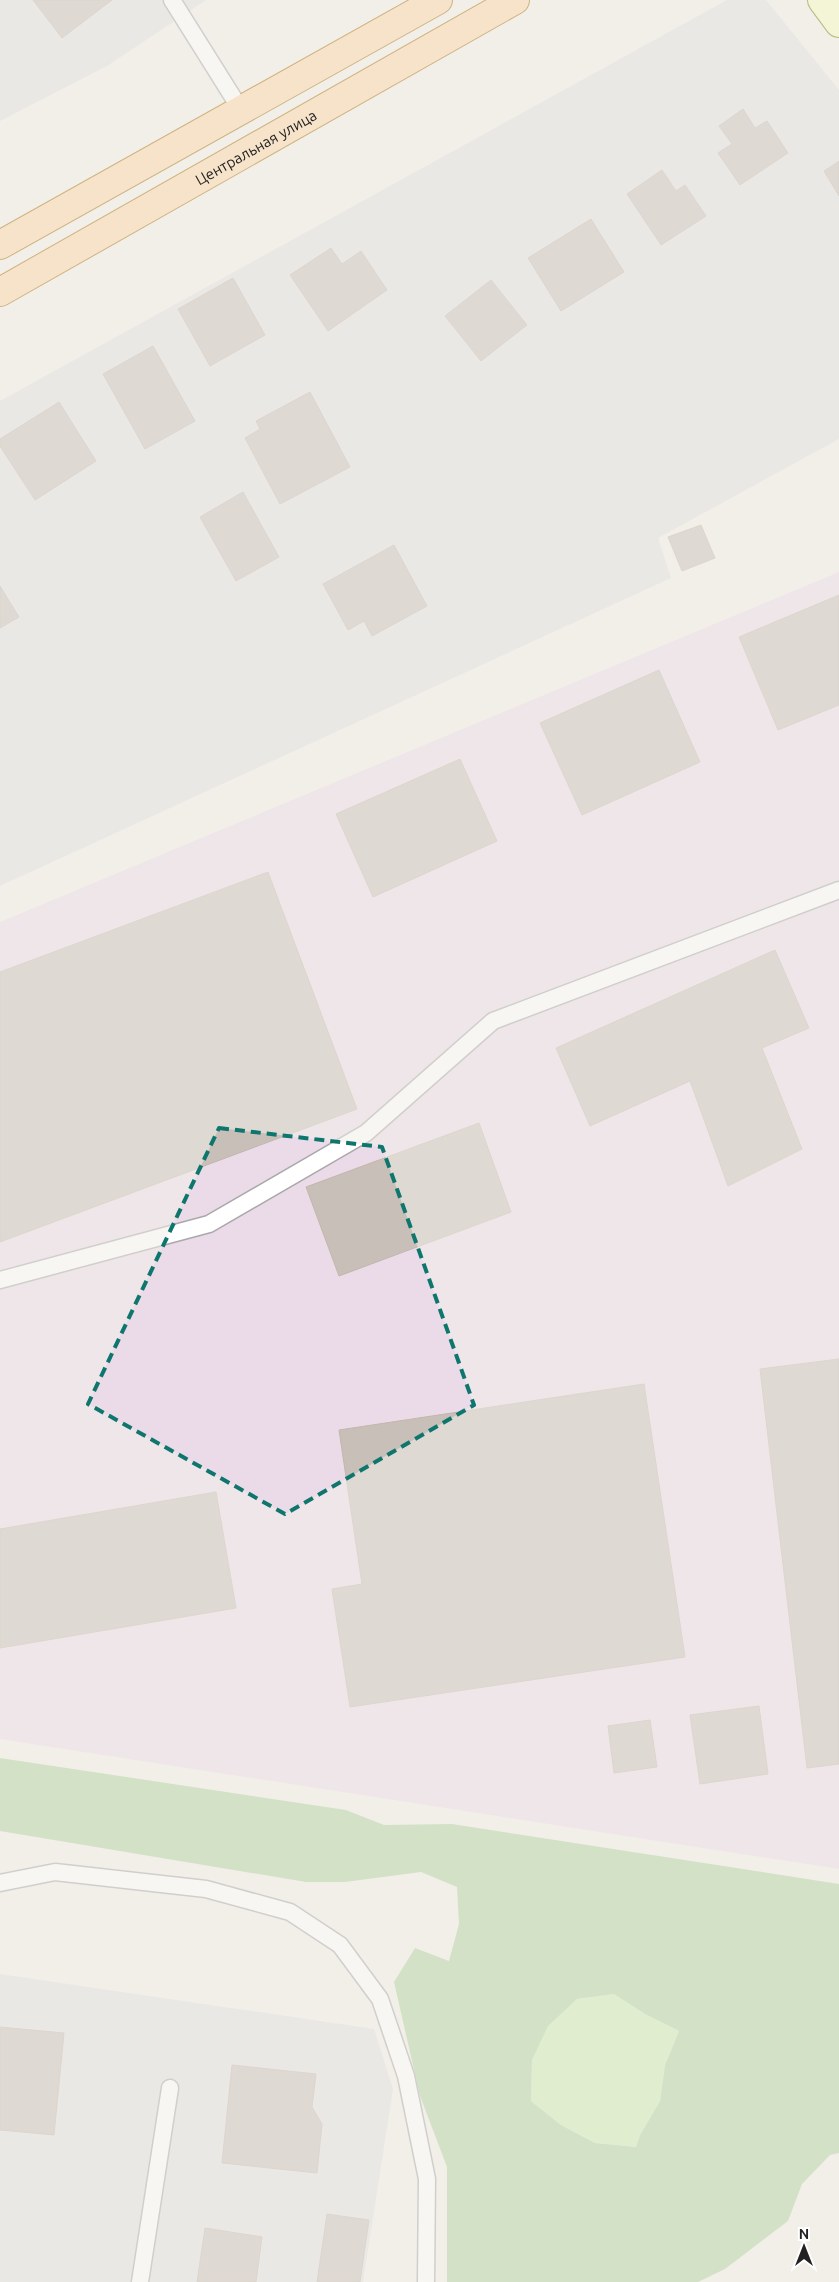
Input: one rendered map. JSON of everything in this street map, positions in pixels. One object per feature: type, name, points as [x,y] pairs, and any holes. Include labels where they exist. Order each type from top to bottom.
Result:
[{"type":"main road","points":[[0,245],[438,0]]},
{"type":"main road","name":"Центральная улица","points":[[0,292],[513,1]]},
{"type":"street","points":[[822,0],[839,23]]},
{"type":"lane","points":[[172,0],[241,110]]},
{"type":"lane","points":[[0,1280],[209,1224],[366,1133],[493,1020],[839,890]]},
{"type":"lane","points":[[0,1883],[55,1872],[206,1889],[290,1912],[340,1945],[380,1999],[406,2076],[427,2179],[426,2282]]},
{"type":"lane","points":[[140,2282],[170,2088]]},
{"type":"highlighted area","points":[[219,1128],[382,1147],[474,1405],[285,1514],[88,1404]]},
{"type":"shaded area","points":[[0,0],[206,0],[107,66],[0,121]]},
{"type":"shaded area","points":[[727,0],[766,0],[839,90],[839,439],[658,538],[671,578],[0,886],[0,401]]},
{"type":"shaded area","points":[[839,572],[839,1869],[0,1739],[0,922]]},
{"type":"shaded area","points":[[0,1974],[374,2029],[393,2089],[363,2282],[0,2282]]},
{"type":"green space","points":[[0,1758],[346,1810],[384,1825],[452,1824],[839,1884],[839,2153],[830,2155],[802,2184],[788,2221],[725,2269],[698,2282],[447,2282],[447,2167],[420,2096],[394,1982],[415,1948],[449,1961],[459,1924],[457,1887],[421,1872],[345,1882],[306,1882],[0,1831]],"holes":[[[614,1994],[645,2014],[679,2031],[665,2065],[660,2101],[640,2135],[636,2147],[595,2143],[561,2125],[531,2101],[532,2060],[548,2026],[577,1999]]]},
{"type":"green space","points":[[614,1994],[645,2014],[679,2031],[665,2065],[660,2101],[640,2135],[636,2147],[595,2143],[561,2125],[531,2101],[532,2060],[547,2026],[577,1999]]},
{"type":"building","points":[[33,0],[112,0],[62,38]]},
{"type":"building","points":[[743,109],[755,128],[767,121],[788,153],[740,185],[718,153],[732,144],[719,126]]},
{"type":"building","points":[[839,161],[839,196],[824,171]]},
{"type":"building","points":[[662,170],[676,191],[685,185],[706,216],[661,245],[627,194]]},
{"type":"building","points":[[591,219],[624,272],[561,311],[528,258]]},
{"type":"building","points":[[331,248],[342,264],[361,251],[387,290],[328,331],[290,275]]},
{"type":"building","points":[[233,278],[265,335],[210,366],[178,309]]},
{"type":"building","points":[[491,280],[527,325],[481,361],[445,316]]},
{"type":"building","points":[[153,346],[195,421],[145,449],[103,374]]},
{"type":"building","points":[[310,392],[350,467],[280,504],[245,438],[260,429],[256,421]]},
{"type":"building","points":[[59,402],[96,461],[35,500],[0,446],[0,439]]},
{"type":"building","points":[[243,492],[279,557],[236,581],[200,517]]},
{"type":"building","points":[[701,525],[715,558],[682,571],[668,537]]},
{"type":"building","points":[[394,545],[427,606],[372,636],[364,621],[348,630],[323,584]]},
{"type":"building","points":[[0,586],[19,617],[0,628]]},
{"type":"building","points":[[839,595],[839,705],[778,730],[739,637]]},
{"type":"building","points":[[659,670],[700,762],[582,815],[540,723]]},
{"type":"building","points":[[460,759],[497,841],[373,897],[336,814]]},
{"type":"building","points":[[268,872],[357,1109],[0,1242],[0,972]]},
{"type":"building","points":[[775,950],[809,1028],[762,1048],[802,1149],[728,1186],[690,1081],[590,1126],[556,1048]]},
{"type":"building","points":[[479,1123],[511,1212],[339,1276],[306,1187]]},
{"type":"building","points":[[839,1359],[839,1764],[807,1768],[760,1369]]},
{"type":"building","points":[[644,1384],[685,1657],[350,1707],[332,1589],[362,1584],[339,1430]]},
{"type":"building","points":[[216,1492],[236,1608],[0,1648],[0,1529]]},
{"type":"building","points":[[759,1706],[768,1774],[700,1784],[690,1715]]},
{"type":"building","points":[[650,1720],[657,1767],[614,1773],[608,1726]]},
{"type":"building","points":[[0,2027],[64,2033],[54,2135],[0,2130]]},
{"type":"building","points":[[232,2065],[316,2074],[312,2107],[322,2124],[317,2173],[222,2163]]},
{"type":"building","points":[[327,2214],[369,2220],[360,2282],[317,2282]]},
{"type":"building","points":[[205,2228],[262,2237],[256,2282],[197,2282]]}]
